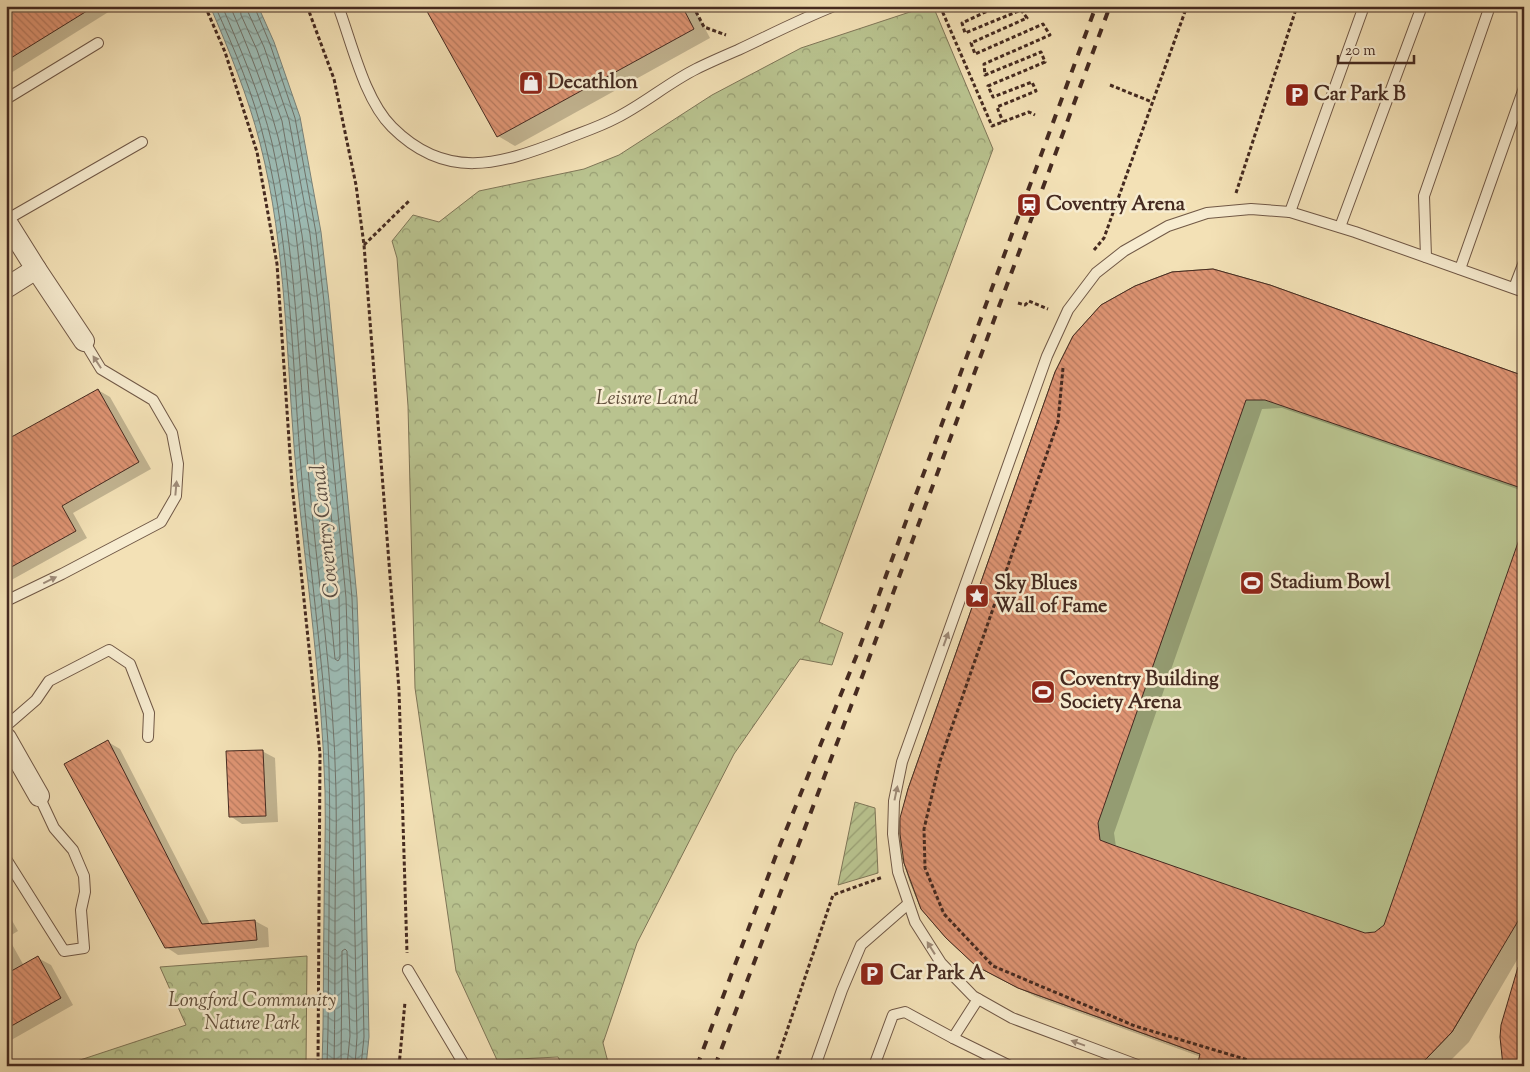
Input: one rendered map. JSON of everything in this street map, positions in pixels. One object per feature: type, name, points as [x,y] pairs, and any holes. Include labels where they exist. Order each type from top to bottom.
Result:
[{"type":"street","points":[[6,221],[36,270],[84,341]]},
{"type":"street","points":[[6,288],[36,270]]},
{"type":"street","points":[[6,738],[39,796]]},
{"type":"lane","points":[[338,6],[366,83],[381,114],[391,126],[416,146],[439,158],[466,164],[480,164],[533,152],[616,118],[696,69],[799,20],[834,6]]},
{"type":"lane","points":[[1290,212],[1364,6]]},
{"type":"lane","points":[[1340,227],[1422,6]]},
{"type":"lane","points":[[1426,257],[1424,196],[1490,6]]},
{"type":"lane","points":[[6,99],[98,43]]},
{"type":"lane","points":[[1460,269],[1524,88]]},
{"type":"lane","points":[[6,221],[142,142]]},
{"type":"lane","points":[[1135,1065],[1012,1018],[972,996],[940,963],[915,922],[898,872],[893,834],[894,801],[902,762],[1047,356],[1068,310],[1096,273],[1124,251],[1168,226],[1207,213],[1251,209],[1290,212],[1340,227],[1519,290],[1524,262]]},
{"type":"lane","points":[[6,601],[161,522],[176,496],[178,464],[172,433],[153,400],[101,369],[84,341]]},
{"type":"lane","points":[[6,726],[36,700],[49,681],[109,650],[130,664],[149,713],[148,737]]},
{"type":"lane","points":[[6,859],[64,951],[84,948],[80,910],[84,892],[84,876],[73,850],[54,828],[39,796]]},
{"type":"lane","points":[[815,1066],[842,990],[861,945],[908,904]]},
{"type":"lane","points":[[408,970],[464,1066]]},
{"type":"lane","points":[[953,1038],[978,999]]},
{"type":"lane","points":[[874,1066],[893,1014],[905,1012],[1010,1066]]},
{"type":"path","points":[[205,6],[225,52],[256,152],[277,264],[292,484],[320,754],[318,1066]]},
{"type":"path","points":[[307,6],[334,79],[356,185],[364,245],[399,690],[408,970],[399,1066]]},
{"type":"path","points":[[693,6],[704,27],[731,37]]},
{"type":"path","points":[[940,6],[992,126],[1029,112],[1035,115]]},
{"type":"path","points":[[998,6],[962,23],[965,33],[1022,10],[1026,18],[970,43],[975,54],[1043,24],[1050,35],[984,64],[985,75],[1042,52],[1045,62],[988,86],[993,97],[1032,82],[1036,91],[997,107],[1003,122]]},
{"type":"path","points":[[1171,6],[1185,12]]},
{"type":"path","points":[[1088,256],[1104,238],[1187,6]]},
{"type":"path","points":[[1230,211],[1297,6]]},
{"type":"path","points":[[1110,85],[1152,102]]},
{"type":"path","points":[[364,245],[410,200]]},
{"type":"path","points":[[1018,302],[1025,306],[1029,301],[1048,309]]},
{"type":"path","points":[[1044,316],[1053,301]]},
{"type":"path","points":[[1047,356],[1064,362],[1058,422],[940,760],[924,829],[925,868],[944,914],[993,966],[1135,1026],[1248,1060]]},
{"type":"path","points":[[775,1066],[833,895],[898,872],[925,868]]},
{"type":"green space","name":"Leisure Land","points":[[928,6],[933,6],[993,149],[819,622],[843,633],[832,665],[800,659],[734,754],[637,943],[603,1043],[609,1066],[563,1066],[558,1057],[497,1060],[456,971],[415,688],[408,406],[397,258],[392,241],[413,215],[439,222],[479,191],[584,169],[619,155],[712,95],[801,48]]},
{"type":"green space","name":"Stadium Bowl","points":[[1213,269],[1270,285],[1524,376],[1524,848],[1476,992],[1452,1032],[1417,1066],[1200,1054],[1018,988],[976,966],[946,938],[921,909],[900,851],[900,821],[908,789],[1055,372],[1073,336],[1101,305],[1135,286],[1172,272]]},
{"type":"green space","points":[[855,802],[875,808],[878,873],[838,885]]},
{"type":"green space","name":"Longford Community Nature Park","points":[[307,956],[306,1066],[62,1066],[186,1025],[160,967]]},
{"type":"water","name":"Coventry Canal","points":[[210,6],[258,6],[274,42],[300,117],[321,232],[357,598],[364,790],[369,1037],[366,1066],[322,1066],[325,791],[321,710],[296,469],[281,264],[276,223],[260,143],[244,91]]},
{"type":"building","points":[[6,6],[95,6],[6,61]]},
{"type":"building","name":"Decathlon","points":[[424,6],[682,6],[694,29],[497,137]]},
{"type":"building","name":"Stadium Bowl","points":[[1213,269],[1270,285],[1524,376],[1524,489],[1265,400],[1246,400],[1098,823],[1100,840],[1365,933],[1375,932],[1384,925],[1521,534],[1524,535],[1524,911],[1452,1032],[1417,1066],[1197,1066],[1200,1054],[1018,988],[976,966],[946,938],[921,909],[904,863],[900,818],[908,789],[1055,372],[1073,336],[1101,305],[1135,286],[1172,272]]},
{"type":"building","points":[[98,389],[139,462],[62,506],[76,531],[6,570],[6,440]]},
{"type":"building","points":[[108,740],[202,924],[255,920],[257,940],[165,948],[64,764]]},
{"type":"building","points":[[263,750],[266,816],[229,817],[226,751]]},
{"type":"building","points":[[38,956],[61,998],[6,1029],[6,974]]},
{"type":"building","points":[[1518,967],[1524,968],[1524,1066],[1503,1066],[1500,1037],[1501,1025]]},
{"type":"railway","points":[[697,1066],[778,850],[856,657],[1096,6]]},
{"type":"railway","points":[[715,1066],[868,661],[1110,6]]},
{"type":"place","name":"Decathlon","points":[[531,83]]},
{"type":"place","name":"Car Park B","points":[[1297,95]]},
{"type":"place","name":"Coventry Arena","points":[[1029,205]]},
{"type":"place","name":"Stadium Bowl","points":[[1252,583]]},
{"type":"place","name":"Sky Blues Wall of Fame","points":[[977,596]]},
{"type":"place","name":"Coventry Building Society Arena","points":[[1043,692]]},
{"type":"place","name":"Car Park A","points":[[872,974]]}]
